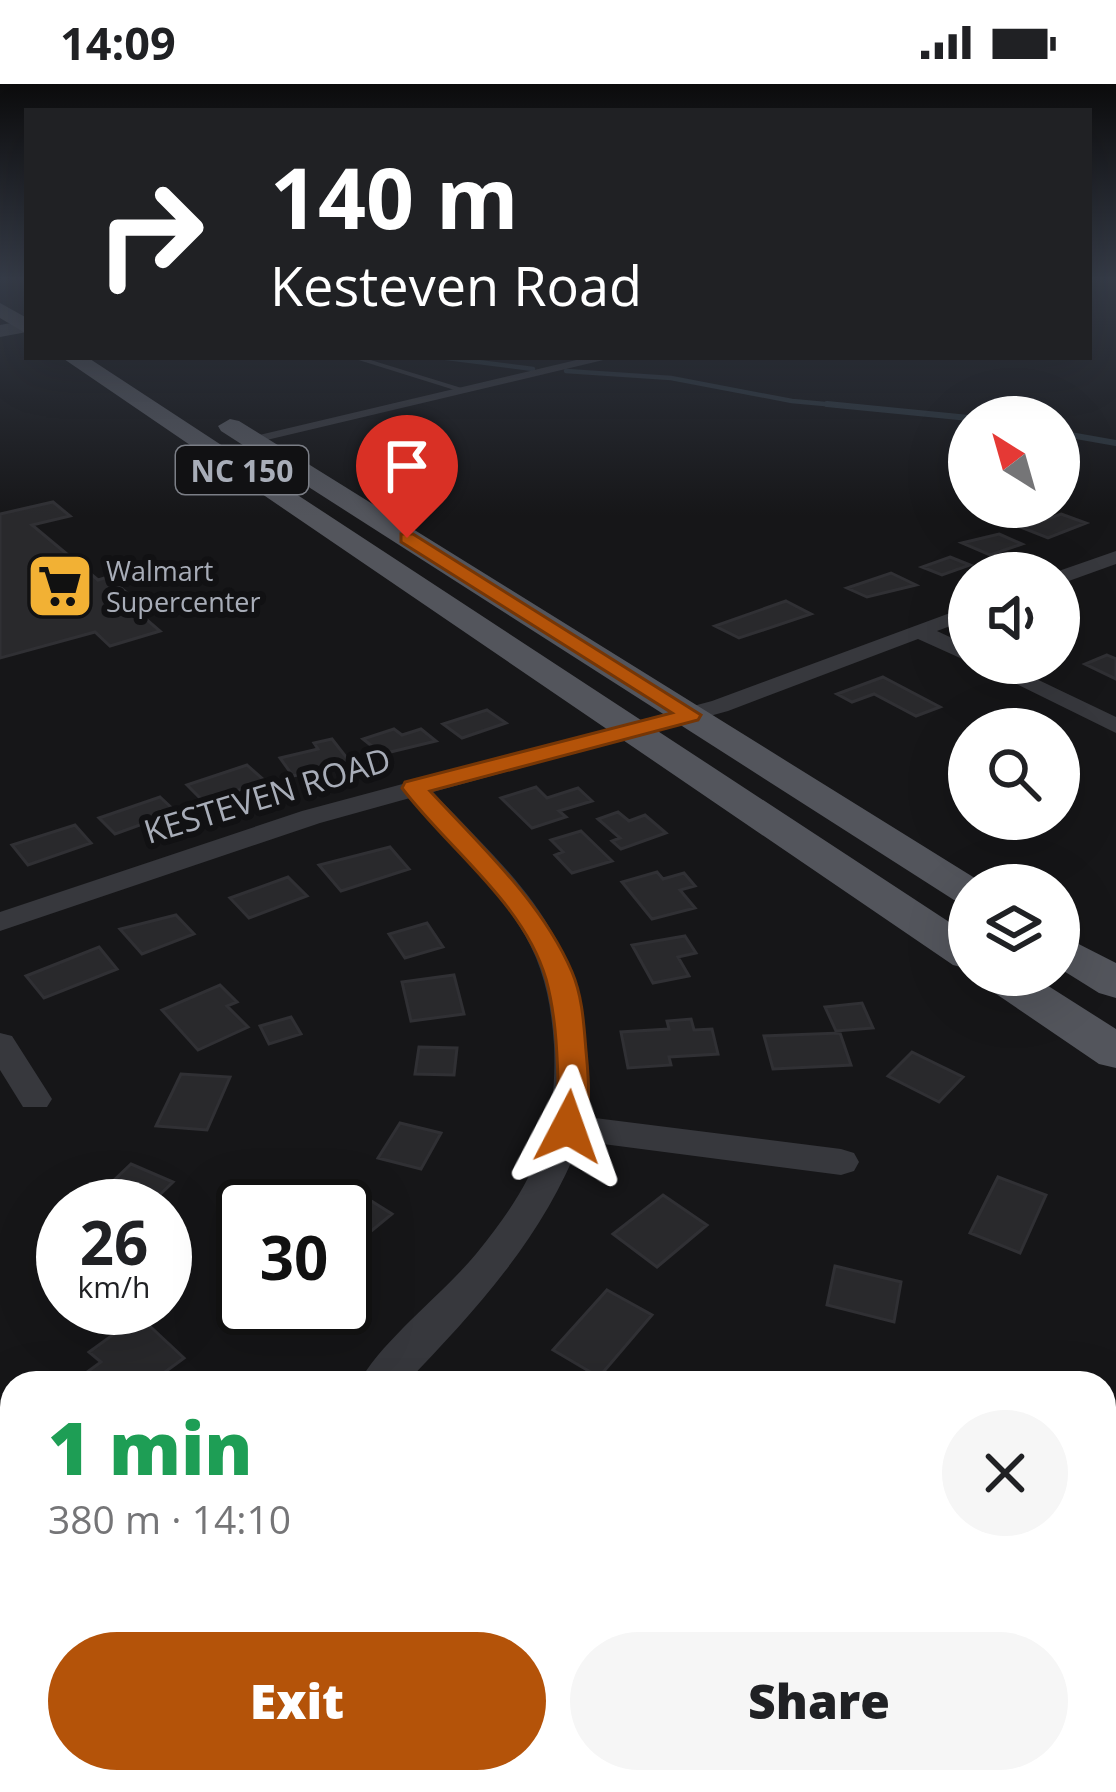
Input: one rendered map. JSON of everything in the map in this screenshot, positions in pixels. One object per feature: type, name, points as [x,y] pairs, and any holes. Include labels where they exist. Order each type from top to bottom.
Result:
[{"type":"main road","name":"NC 150","points":[[76,360],[948,941]]},
{"type":"main road","name":"NC 150","points":[[125,360],[948,878]]},
{"type":"main road","points":[[1080,960],[1116,983]]},
{"type":"main road","points":[[1031,996],[1116,1052]]},
{"type":"street","points":[[250,439],[596,360]]},
{"type":"street","points":[[1080,570],[1116,556]]},
{"type":"street","name":"KESTEVEN ROAD","points":[[0,922],[176,859],[414,788],[690,715],[948,620]]},
{"type":"street","points":[[919,631],[948,645]]},
{"type":"street","points":[[1029,684],[1116,726]]},
{"type":"street","points":[[392,1371],[457,1304],[521,1223],[568,1127],[573,1085],[568,1007],[558,973],[537,934],[496,878],[414,788]]},
{"type":"street","points":[[0,1044],[34,1099]]},
{"type":"street","points":[[568,1127],[841,1162]]},
{"type":"lane","points":[[363,360],[464,390]]},
{"type":"building","name":"Walmart Supercenter","points":[[53,502],[70,516],[32,525],[98,580],[108,577],[127,593],[118,595],[160,631],[110,646],[95,632],[0,658],[0,514]]},
{"type":"building","points":[[1023,528],[1073,528],[1048,538]]},
{"type":"building","points":[[999,534],[1022,544],[983,552],[962,543]]},
{"type":"building","points":[[948,558],[948,573],[922,567]]},
{"type":"building","points":[[891,573],[916,585],[867,597],[847,588]]},
{"type":"building","points":[[786,601],[811,614],[739,638],[715,626]]},
{"type":"building","points":[[1107,655],[1116,659],[1116,679],[1085,664]]},
{"type":"building","points":[[883,677],[940,707],[916,716],[874,694],[852,702],[837,694]]},
{"type":"building","points":[[487,710],[506,723],[462,738],[443,724]]},
{"type":"building","points":[[394,729],[402,735],[421,729],[436,741],[382,754],[363,739]]},
{"type":"building","points":[[332,739],[350,762],[293,776],[280,758],[318,749],[314,743]]},
{"type":"building","points":[[247,765],[265,781],[204,802],[187,785]]},
{"type":"building","points":[[536,787],[547,798],[578,788],[592,801],[559,811],[566,817],[532,828],[501,798]]},
{"type":"building","points":[[160,797],[176,812],[115,834],[99,818]]},
{"type":"building","points":[[618,812],[629,821],[645,815],[666,833],[621,849],[612,841],[620,838],[598,819]]},
{"type":"building","points":[[75,825],[91,843],[28,865],[12,845]]},
{"type":"building","points":[[581,831],[612,861],[572,873],[555,855],[563,852],[551,840]]},
{"type":"building","points":[[390,847],[409,869],[341,891],[319,865]]},
{"type":"building","points":[[657,872],[663,879],[684,873],[695,886],[680,890],[695,908],[652,919],[622,882]]},
{"type":"building","points":[[288,877],[307,896],[249,918],[230,898]]},
{"type":"building","points":[[176,915],[194,934],[142,954],[120,929]]},
{"type":"building","points":[[427,923],[443,947],[405,958],[389,934]]},
{"type":"building","points":[[685,936],[696,953],[678,957],[689,976],[653,983],[632,945]]},
{"type":"building","points":[[99,947],[117,969],[44,998],[26,976]]},
{"type":"building","points":[[454,975],[464,1014],[411,1021],[402,982]]},
{"type":"building","points":[[220,985],[237,1002],[227,1006],[248,1027],[198,1050],[162,1010]]},
{"type":"building","points":[[862,1003],[873,1028],[836,1031],[825,1007]]},
{"type":"building","points":[[291,1017],[301,1034],[269,1044],[260,1026]]},
{"type":"building","points":[[691,1019],[694,1030],[712,1029],[718,1054],[669,1057],[671,1065],[628,1068],[621,1032],[669,1029],[667,1021]]},
{"type":"building","points":[[840,1033],[851,1065],[773,1069],[764,1036]]},
{"type":"building","points":[[419,1047],[457,1048],[454,1075],[415,1074]]},
{"type":"building","points":[[912,1052],[963,1077],[939,1102],[888,1076]]},
{"type":"building","points":[[181,1074],[230,1077],[207,1130],[156,1126]]},
{"type":"building","points":[[400,1123],[441,1133],[421,1169],[378,1158]]},
{"type":"building","points":[[131,1164],[166,1179],[115,1179]]},
{"type":"building","points":[[998,1177],[1046,1195],[1020,1253],[970,1233]]},
{"type":"building","points":[[663,1195],[707,1225],[657,1267],[613,1234]]},
{"type":"building","points":[[372,1201],[392,1214],[372,1230]]},
{"type":"building","points":[[835,1266],[901,1282],[894,1322],[827,1305]]},
{"type":"building","points":[[607,1290],[652,1315],[604,1371],[589,1371],[553,1350]]},
{"type":"building","points":[[113,1335],[159,1335],[184,1358],[166,1371],[89,1371],[101,1362],[89,1352]]},
{"type":"waterway","points":[[462,360],[533,369]]},
{"type":"waterway","points":[[566,371],[671,378],[792,401],[851,406]]},
{"type":"waterway","points":[[827,404],[851,406]]},
{"type":"waterway","points":[[851,406],[858,407]]},
{"type":"waterway","points":[[851,406],[948,416]]},
{"type":"waterway","points":[[1080,437],[1116,443]]},
{"type":"place","name":"Walmart Supercenter","points":[[60,586]]},
{"type":"route","points":[[407,538],[690,715],[414,788],[496,878],[537,934],[558,973],[568,1007],[573,1085],[568,1127]]}]
